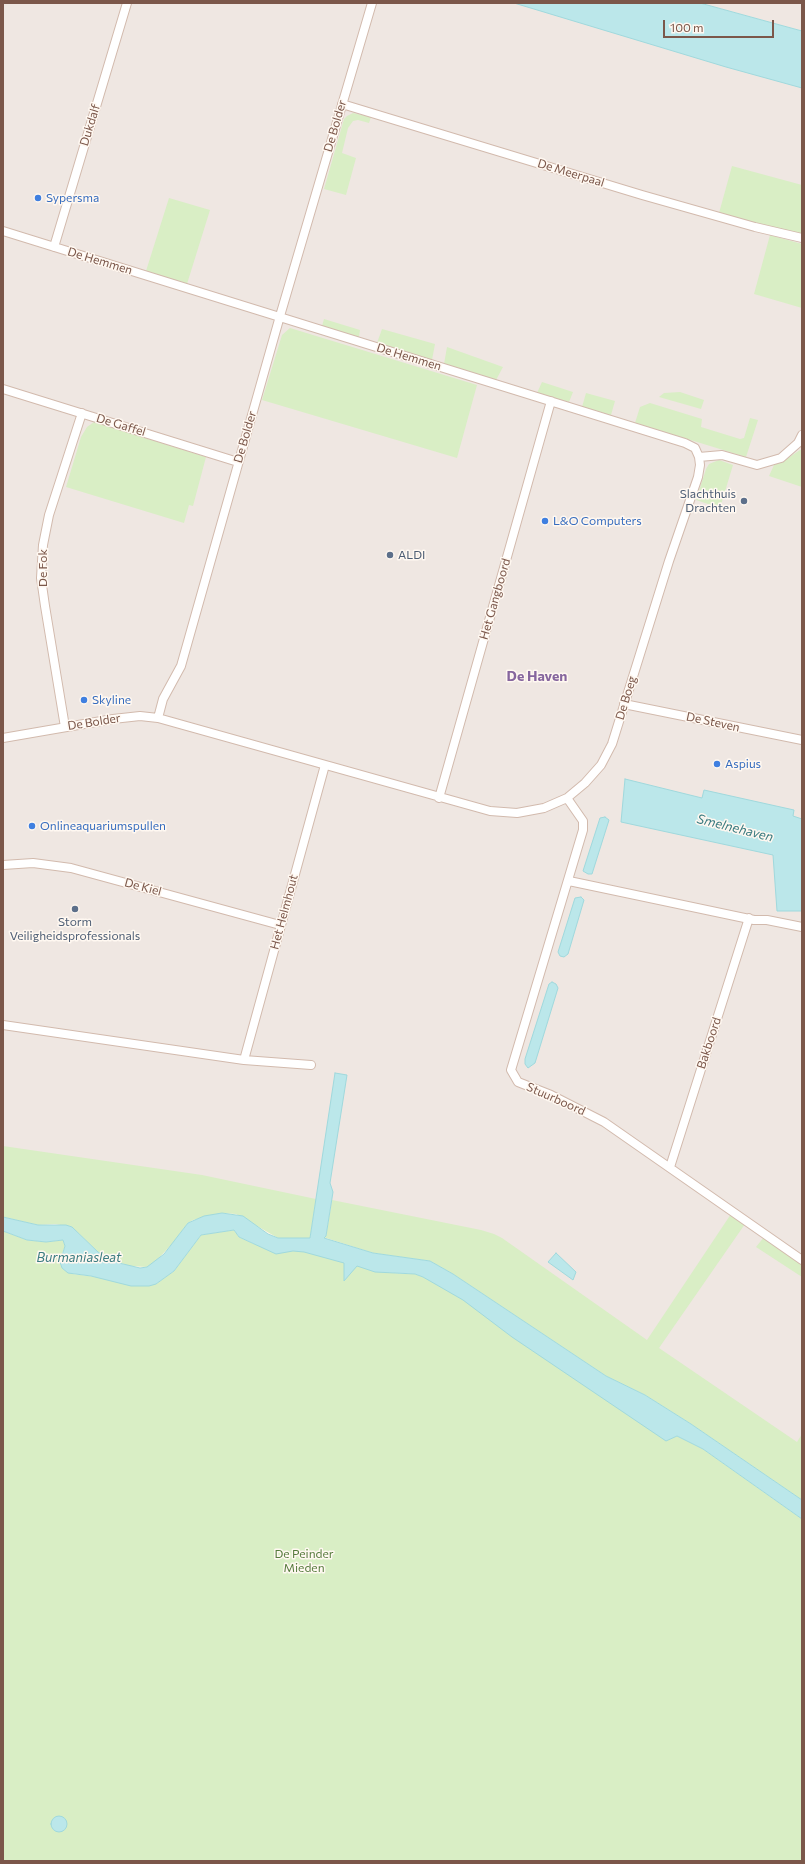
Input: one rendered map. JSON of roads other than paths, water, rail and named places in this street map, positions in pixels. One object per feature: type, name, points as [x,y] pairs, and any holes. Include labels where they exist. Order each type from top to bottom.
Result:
[{"type":"street","name":"Dukdalf","points":[[54,246],[127,3]]},
{"type":"street","name":"De Bolder","points":[[3,738],[113,719],[140,716],[158,718],[163,699],[181,666],[280,316],[372,3]]},
{"type":"street","name":"De Meerpaal","points":[[342,104],[650,197],[802,238]]},
{"type":"street","name":"De Hemmen","points":[[3,231],[685,442],[695,448],[699,457]]},
{"type":"street","name":"De Gaffel","points":[[3,389],[238,462]]},
{"type":"street","name":"Het Gangboord","points":[[439,798],[551,401]]},
{"type":"street","name":"De Fok","points":[[65,727],[45,606],[42,578],[43,545],[49,515],[82,413]]},
{"type":"street","points":[[699,457],[722,456],[757,465],[781,458],[798,443],[802,435]]},
{"type":"street","name":"De Boeg","points":[[439,798],[490,811],[518,813],[544,808],[567,798],[585,784],[601,764],[612,744],[669,561],[698,477],[700,466],[699,457]]},
{"type":"street","name":"De Steven","points":[[624,704],[802,740]]},
{"type":"street","points":[[158,718],[325,764],[439,798]]},
{"type":"street","name":"Het Helmhout","points":[[244,1060],[325,764]]},
{"type":"street","name":"Stuurboord","points":[[567,798],[583,821],[583,830],[569,881],[511,1070],[518,1082],[551,1095],[604,1122],[802,1260]]},
{"type":"street","name":"De Kiel","points":[[3,865],[33,863],[72,868],[280,925]]},
{"type":"street","points":[[569,881],[749,918],[802,927]]},
{"type":"street","name":"Bakboord","points":[[670,1167],[749,918]]},
{"type":"street","points":[[3,1025],[244,1060],[311,1065]]},
{"type":"water","points":[[514,3],[700,3],[802,31],[802,88],[726,67]]},
{"type":"water","name":"Smelnehaven","points":[[625,779],[702,798],[704,790],[794,810],[793,816],[802,819],[802,911],[777,911],[773,855],[621,822]]},
{"type":"water","points":[[605,817],[609,820],[592,874],[588,874],[583,871],[600,818]]},
{"type":"water","points":[[581,897],[584,900],[568,954],[564,957],[560,956],[558,952],[575,898]]},
{"type":"water","points":[[552,982],[556,984],[558,988],[535,1063],[528,1068],[525,1064],[525,1059],[549,984]]},
{"type":"water","name":"Burmaniasleat","points":[[335,1073],[347,1075],[330,1183],[333,1192],[326,1236],[324,1238],[373,1253],[430,1261],[453,1274],[606,1376],[645,1395],[691,1424],[802,1500],[802,1519],[703,1449],[677,1436],[666,1441],[512,1337],[463,1300],[415,1274],[375,1272],[357,1266],[344,1281],[344,1263],[304,1252],[293,1251],[276,1254],[239,1237],[234,1230],[201,1235],[174,1271],[156,1284],[149,1286],[131,1286],[91,1276],[68,1273],[62,1268],[60,1262],[65,1246],[63,1240],[46,1242],[27,1240],[3,1231],[3,1217],[38,1225],[66,1225],[72,1227],[98,1252],[119,1263],[140,1268],[147,1267],[164,1254],[188,1223],[204,1216],[222,1213],[243,1216],[268,1234],[278,1238],[310,1238]]},
{"type":"water","points":[[556,1253],[576,1272],[573,1280],[548,1262]]},
{"type":"water","points":[[56,1816],[62,1816],[67,1821],[65,1830],[62,1832],[56,1832],[51,1827],[51,1821]]},
{"type":"place","name":"Sypersma","points":[[38,198]]},
{"type":"place","name":"Slachthuis Drachten","points":[[744,501]]},
{"type":"place","name":"L&O Computers","points":[[545,521]]},
{"type":"place","name":"ALDI","points":[[390,555]]},
{"type":"place","name":"Skyline","points":[[84,700]]},
{"type":"place","name":"Aspius","points":[[717,764]]},
{"type":"place","name":"Onlineaquariumspullen","points":[[32,826]]},
{"type":"place","name":"Storm Veiligheidsprofessionals","points":[[75,909]]},
{"type":"district","name":"De Haven","points":[[537,676]]},
{"type":"park label","name":"De Peinder Mieden","points":[[304,1561]]}]
